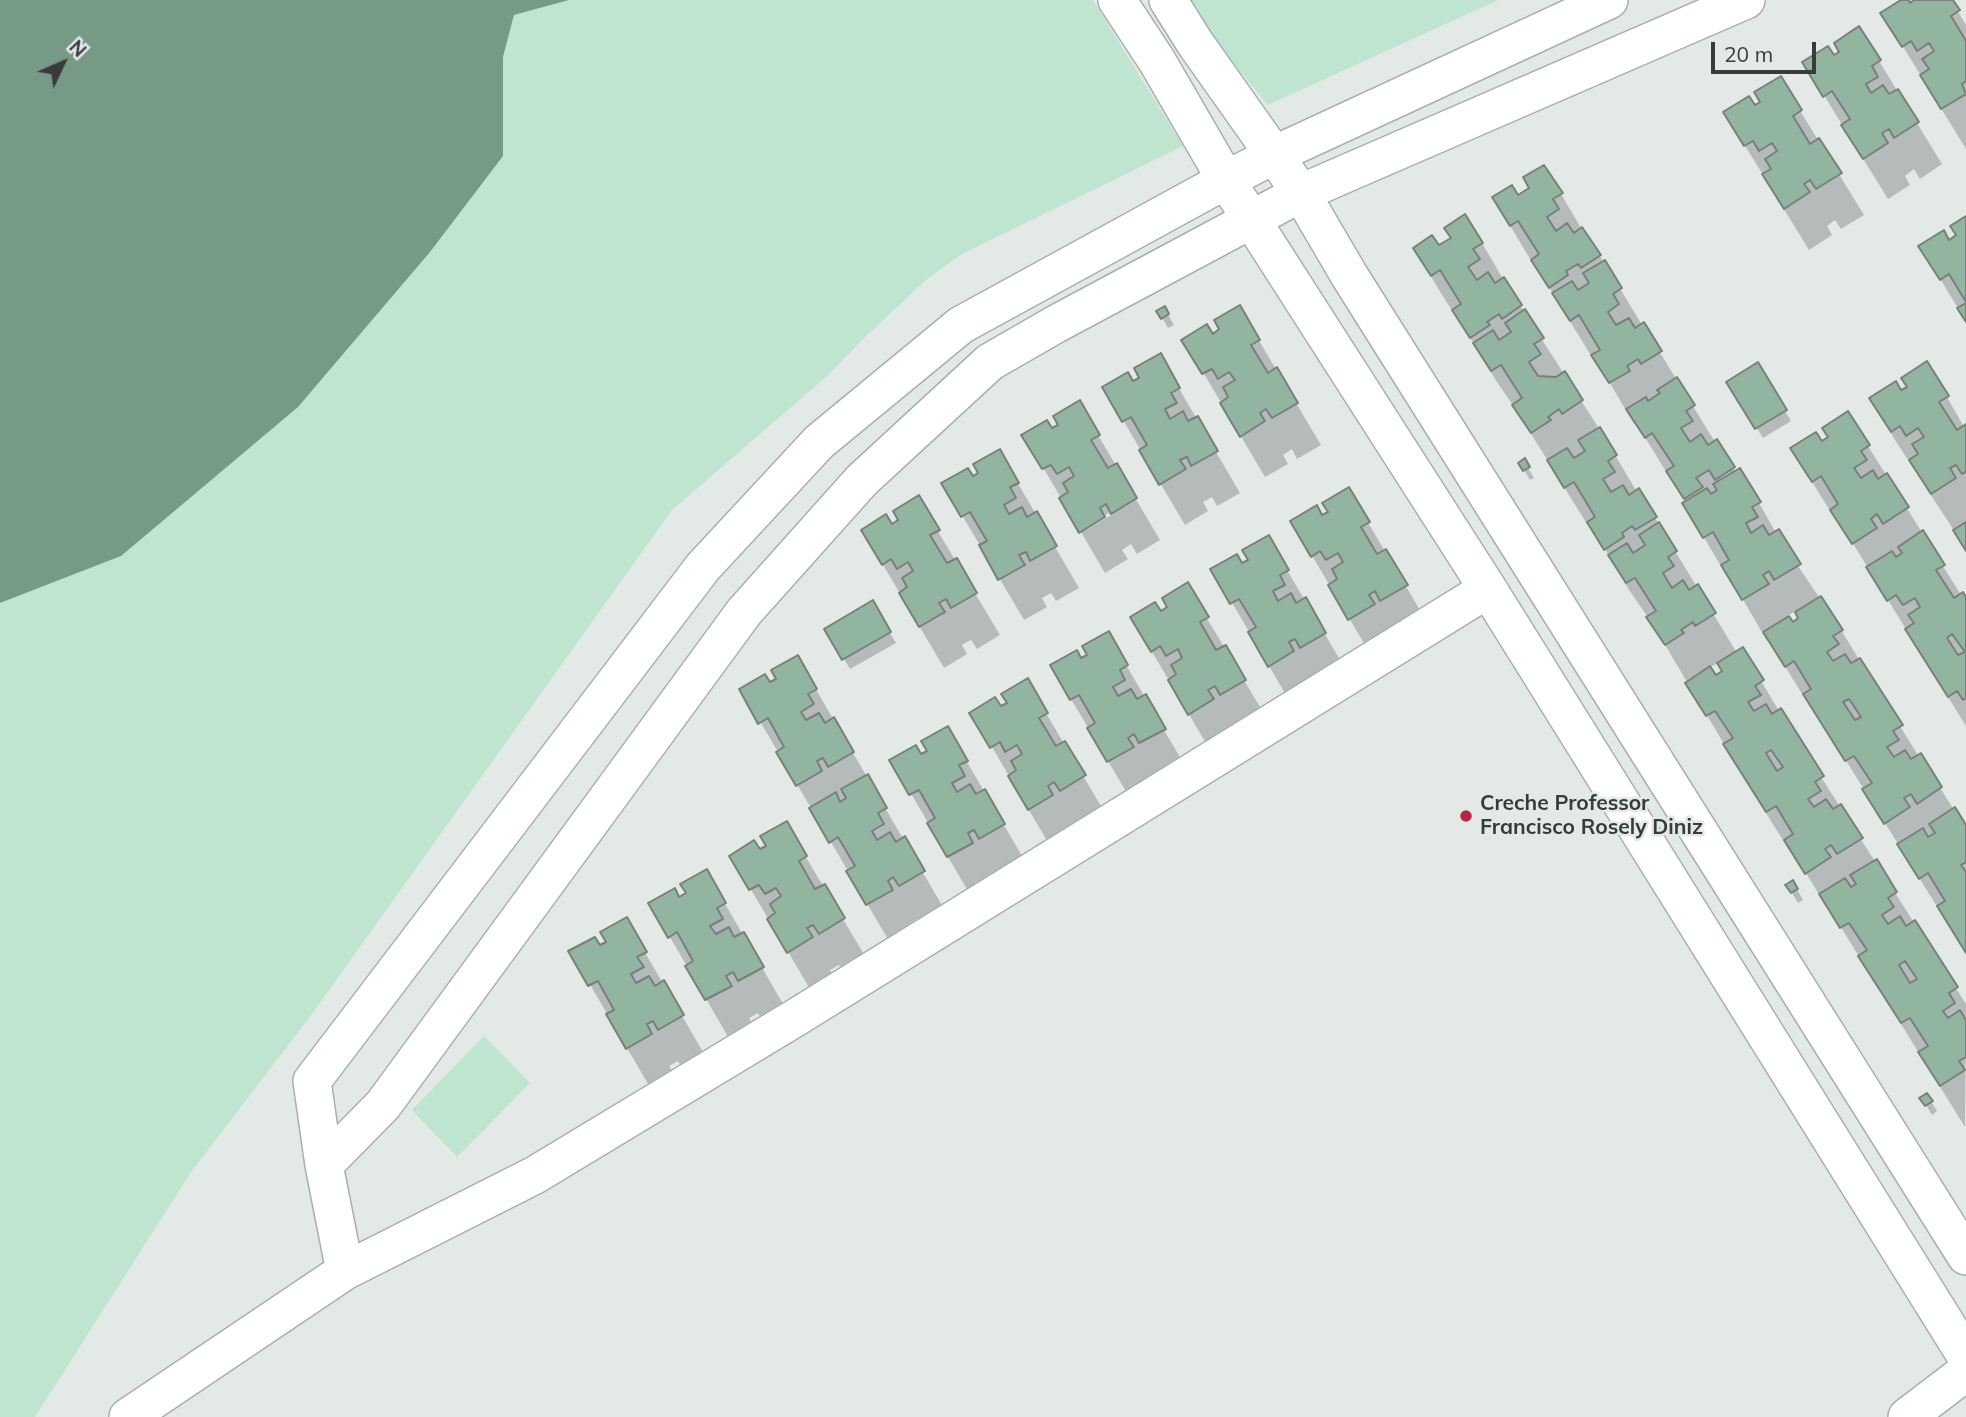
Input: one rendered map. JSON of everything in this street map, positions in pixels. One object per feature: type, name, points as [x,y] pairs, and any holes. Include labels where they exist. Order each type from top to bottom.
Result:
[{"type":"street","points":[[1117,0],[1157,61],[1226,180],[1488,589],[1966,1356]]},
{"type":"street","points":[[1168,0],[1195,43],[1301,193],[1349,275],[1966,1256]]},
{"type":"street","points":[[345,1271],[324,1165],[312,1081],[702,567],[818,442],[961,325],[1274,155],[1609,0]]},
{"type":"street","points":[[324,1165],[383,1105],[744,612],[862,480],[990,362],[1301,193],[1746,0]]},
{"type":"street","points":[[1157,61],[1195,43]]},
{"type":"street","points":[[961,325],[990,362]]},
{"type":"street","points":[[128,1417],[345,1271],[535,1175],[807,1011],[1488,589]]},
{"type":"street","points":[[1907,1417],[1966,1372]]},
{"type":"shaded area","points":[[0,0],[569,0],[514,15],[503,57],[503,156],[430,252],[298,407],[121,556],[0,603]]},
{"type":"shaded area","points":[[569,0],[1093,0],[1183,146],[960,255],[927,279],[826,377],[672,510],[312,1014],[191,1172],[35,1417],[0,1417],[0,603],[121,556],[503,156],[503,57],[514,15]]},
{"type":"shaded area","points":[[1185,0],[1498,0],[1268,105]]},
{"type":"shaded area","points":[[484,1036],[530,1083],[457,1157],[412,1110]]},
{"type":"building","points":[[1901,0],[1909,0],[1910,3],[1914,0],[1953,0],[1960,10],[1951,16],[1966,41],[1966,81],[1962,84],[1966,94],[1941,109],[1920,75],[1929,69],[1922,59],[1934,51],[1929,43],[1917,51],[1911,41],[1902,47],[1880,13]]},
{"type":"building","points":[[1859,26],[1881,60],[1872,66],[1878,77],[1866,84],[1871,93],[1883,85],[1889,94],[1898,89],[1919,122],[1894,138],[1889,129],[1882,133],[1888,143],[1863,159],[1841,125],[1850,119],[1832,91],[1823,97],[1802,62],[1828,46],[1834,55],[1839,52],[1834,43]]},
{"type":"building","points":[[1781,76],[1802,110],[1793,116],[1810,144],[1819,138],[1842,173],[1816,189],[1810,180],[1804,184],[1810,192],[1784,209],[1762,174],[1771,169],[1765,159],[1777,151],[1772,143],[1759,151],[1753,141],[1744,146],[1723,112],[1749,96],[1755,105],[1760,102],[1754,92]]},
{"type":"building","points":[[1544,165],[1563,193],[1553,199],[1559,209],[1547,217],[1556,231],[1567,223],[1574,233],[1582,227],[1601,255],[1581,268],[1578,264],[1566,271],[1568,275],[1549,288],[1531,260],[1539,254],[1518,221],[1510,226],[1492,197],[1512,185],[1518,195],[1529,188],[1523,177]]},
{"type":"building","points":[[1465,214],[1483,243],[1473,249],[1480,259],[1468,267],[1477,280],[1488,272],[1495,283],[1504,277],[1522,305],[1502,319],[1499,314],[1487,322],[1490,325],[1470,338],[1452,310],[1461,304],[1440,270],[1431,276],[1413,248],[1432,235],[1439,245],[1451,238],[1444,228]]},
{"type":"building","points":[[1966,216],[1966,302],[1949,274],[1940,280],[1918,246],[1944,230],[1949,240],[1956,235],[1950,226]]},
{"type":"building","points":[[1605,260],[1622,288],[1613,294],[1619,304],[1608,312],[1616,325],[1629,318],[1635,328],[1644,322],[1662,351],[1641,364],[1638,359],[1627,366],[1630,371],[1609,383],[1591,355],[1600,350],[1579,315],[1570,321],[1552,293],[1572,281],[1578,290],[1589,283],[1583,273]]},
{"type":"building","points":[[1966,303],[1966,322],[1957,308]]},
{"type":"building","points":[[1240,305],[1260,340],[1251,345],[1268,373],[1277,367],[1298,403],[1272,418],[1266,409],[1260,413],[1265,421],[1240,437],[1220,403],[1228,397],[1223,387],[1235,380],[1229,372],[1218,379],[1212,369],[1202,374],[1181,340],[1207,324],[1213,334],[1219,329],[1214,320]]},
{"type":"building","points":[[1165,306],[1169,314],[1161,319],[1156,311]]},
{"type":"building","points":[[1525,309],[1544,338],[1534,344],[1541,354],[1529,362],[1538,376],[1556,377],[1565,371],[1583,400],[1562,414],[1559,409],[1548,417],[1551,420],[1531,433],[1512,405],[1522,398],[1501,365],[1491,371],[1473,343],[1493,330],[1499,340],[1511,332],[1505,323]]},
{"type":"building","points":[[1161,353],[1180,388],[1171,393],[1177,403],[1165,409],[1170,419],[1183,411],[1188,421],[1198,416],[1218,451],[1191,466],[1187,457],[1180,460],[1186,469],[1159,485],[1139,450],[1147,445],[1131,417],[1122,422],[1102,387],[1128,372],[1133,381],[1139,378],[1134,368]]},
{"type":"building","points":[[1927,361],[1949,396],[1939,402],[1957,430],[1966,424],[1966,472],[1962,474],[1956,465],[1950,468],[1956,478],[1931,494],[1909,460],[1918,454],[1912,444],[1924,437],[1918,428],[1906,436],[1900,426],[1891,432],[1869,398],[1896,381],[1901,390],[1907,387],[1901,378]]},
{"type":"building","points":[[1758,362],[1787,410],[1755,429],[1726,382]]},
{"type":"building","points":[[1677,377],[1695,405],[1686,411],[1693,421],[1681,428],[1690,442],[1701,434],[1708,445],[1717,439],[1735,467],[1715,480],[1709,470],[1696,478],[1703,487],[1684,499],[1666,471],[1674,466],[1652,433],[1645,438],[1626,409],[1646,397],[1648,401],[1660,393],[1657,390]]},
{"type":"building","points":[[1080,400],[1100,435],[1091,440],[1108,468],[1117,463],[1137,498],[1111,514],[1106,504],[1100,508],[1105,517],[1079,533],[1059,498],[1068,492],[1063,483],[1074,476],[1069,467],[1057,474],[1051,465],[1042,469],[1021,435],[1047,420],[1052,428],[1058,425],[1053,416]]},
{"type":"building","points":[[1848,411],[1870,445],[1861,451],[1867,460],[1854,468],[1861,478],[1873,470],[1878,479],[1887,473],[1909,507],[1883,524],[1877,514],[1871,519],[1877,528],[1852,544],[1830,510],[1838,504],[1821,476],[1812,482],[1790,448],[1816,432],[1822,441],[1828,437],[1822,428]]},
{"type":"building","points":[[1600,427],[1617,455],[1608,461],[1615,472],[1603,479],[1611,492],[1623,485],[1629,495],[1639,488],[1657,517],[1635,530],[1632,526],[1622,533],[1624,537],[1604,550],[1587,522],[1595,517],[1574,482],[1564,488],[1547,460],[1567,448],[1574,458],[1585,451],[1578,440]]},
{"type":"building","points":[[1000,449],[1019,483],[1010,487],[1016,498],[1004,505],[1009,514],[1022,507],[1027,517],[1037,511],[1057,546],[1030,561],[1026,552],[1019,555],[1025,565],[998,580],[979,545],[987,541],[970,512],[961,517],[941,483],[968,468],[973,476],[978,473],[973,464]]},
{"type":"building","points":[[1525,458],[1530,467],[1523,471],[1518,463]]},
{"type":"building","points":[[1740,468],[1761,502],[1752,507],[1758,517],[1746,523],[1751,533],[1763,525],[1769,535],[1779,529],[1801,564],[1774,580],[1769,571],[1763,575],[1769,584],[1742,600],[1721,565],[1729,560],[1713,532],[1703,538],[1682,503],[1707,488],[1711,494],[1717,490],[1713,484]]},
{"type":"building","points":[[1349,487],[1370,522],[1361,527],[1377,554],[1386,549],[1408,585],[1380,601],[1375,591],[1369,595],[1375,604],[1348,620],[1328,585],[1337,579],[1332,569],[1343,562],[1338,553],[1326,560],[1320,551],[1311,557],[1290,521],[1317,505],[1322,515],[1328,512],[1322,503]]},
{"type":"building","points":[[919,495],[940,530],[930,535],[947,563],[957,558],[977,593],[951,608],[946,599],[939,603],[945,612],[919,627],[899,593],[907,587],[902,578],[913,571],[908,562],[897,569],[891,559],[882,565],[861,530],[886,514],[892,524],[898,520],[893,511]]},
{"type":"building","points":[[1659,522],[1677,551],[1668,557],[1674,566],[1663,573],[1672,588],[1683,580],[1689,590],[1698,584],[1716,613],[1695,626],[1693,622],[1681,630],[1684,633],[1665,645],[1646,617],[1656,611],[1635,578],[1626,583],[1608,555],[1627,543],[1633,553],[1645,545],[1639,535]]},
{"type":"building","points":[[1966,522],[1966,551],[1953,530]]},
{"type":"building","points":[[1923,530],[1945,565],[1936,570],[1954,598],[1963,592],[1966,597],[1966,698],[1963,700],[1957,691],[1948,697],[1905,629],[1914,623],[1908,615],[1920,607],[1915,598],[1903,605],[1896,595],[1887,601],[1866,567],[1892,551],[1896,557],[1902,553],[1898,547]],"holes":[[[1952,634],[1965,652],[1958,655],[1947,638]]]},
{"type":"building","points":[[1269,535],[1289,570],[1280,575],[1285,585],[1273,591],[1278,601],[1291,593],[1296,603],[1306,597],[1326,633],[1300,648],[1295,639],[1289,642],[1294,651],[1268,667],[1248,632],[1256,627],[1239,599],[1230,604],[1210,569],[1237,554],[1242,563],[1248,560],[1242,550]]},
{"type":"building","points":[[1188,582],[1209,617],[1200,622],[1216,650],[1226,645],[1246,680],[1220,695],[1215,686],[1208,690],[1214,699],[1188,715],[1168,680],[1176,674],[1171,665],[1182,658],[1178,649],[1166,656],[1160,646],[1151,652],[1130,617],[1155,602],[1161,611],[1167,607],[1162,598]]},
{"type":"building","points":[[1821,596],[1843,630],[1833,636],[1839,644],[1827,652],[1833,661],[1845,654],[1851,663],[1860,658],[1903,725],[1893,731],[1899,740],[1887,747],[1894,757],[1905,750],[1911,759],[1921,753],[1942,787],[1917,804],[1911,794],[1904,798],[1910,807],[1884,824],[1862,789],[1872,783],[1854,756],[1845,761],[1803,694],[1811,689],[1794,661],[1785,667],[1763,632],[1789,616],[1793,622],[1798,618],[1795,612]],"holes":[[[1849,699],[1861,717],[1855,720],[1843,702]]]},
{"type":"building","points":[[873,600],[891,632],[842,660],[824,629]]},
{"type":"building","points":[[1109,631],[1128,665],[1120,670],[1125,680],[1113,687],[1118,696],[1131,689],[1137,699],[1146,694],[1166,729],[1139,743],[1134,734],[1128,738],[1134,747],[1107,762],[1087,728],[1095,723],[1079,695],[1070,700],[1050,665],[1077,650],[1081,658],[1087,655],[1082,646]]},
{"type":"building","points":[[1743,647],[1764,680],[1755,686],[1761,695],[1748,702],[1754,711],[1766,704],[1772,714],[1781,708],[1824,776],[1815,782],[1821,791],[1808,799],[1814,807],[1826,799],[1833,809],[1841,804],[1863,838],[1837,854],[1831,845],[1825,849],[1831,857],[1805,874],[1784,840],[1793,834],[1776,806],[1766,812],[1723,744],[1733,738],[1715,711],[1706,716],[1685,683],[1710,666],[1716,675],[1722,671],[1717,663]],"holes":[[[1771,750],[1783,767],[1777,771],[1766,753]]]},
{"type":"building","points":[[798,655],[817,689],[808,694],[814,704],[801,712],[806,720],[819,713],[825,723],[834,717],[854,752],[828,767],[823,758],[817,761],[822,771],[796,786],[776,752],[784,747],[768,718],[758,724],[739,689],[765,674],[770,682],[776,679],[771,670]]},
{"type":"building","points":[[1028,678],[1048,713],[1039,718],[1056,746],[1065,741],[1086,775],[1060,791],[1054,782],[1048,786],[1053,795],[1028,810],[1008,776],[1016,770],[1011,761],[1022,754],[1017,745],[1005,752],[1000,742],[990,748],[969,713],[995,697],[1001,706],[1007,703],[1001,694]]},
{"type":"building","points":[[948,726],[968,761],[959,765],[965,776],[952,783],[957,792],[970,784],[976,794],[985,789],[1005,824],[979,839],[974,830],[968,833],[973,843],[947,857],[927,823],[935,818],[919,790],[909,795],[889,760],[916,745],[921,754],[927,751],[921,741]]},
{"type":"building","points":[[868,774],[887,808],[878,813],[884,824],[872,831],[877,840],[890,832],[896,842],[905,836],[925,871],[899,886],[893,877],[888,881],[893,890],[866,905],[846,871],[855,866],[838,837],[829,843],[809,808],[836,792],[840,802],[846,798],[841,789]]},
{"type":"building","points":[[1955,807],[1966,825],[1966,862],[1961,865],[1966,872],[1966,953],[1937,906],[1945,901],[1928,873],[1919,879],[1897,844],[1923,828],[1928,837],[1935,833],[1929,824]]},
{"type":"building","points":[[787,821],[807,856],[799,861],[815,889],[825,884],[845,918],[819,934],[813,925],[807,928],[813,937],[787,953],[767,919],[775,913],[770,904],[781,896],[776,888],[765,894],[759,885],[749,890],[729,856],[754,840],[760,849],[766,846],[760,836]]},
{"type":"building","points":[[1877,859],[1897,892],[1888,898],[1894,907],[1882,915],[1888,924],[1900,916],[1906,926],[1915,920],[1958,987],[1949,993],[1955,1003],[1943,1011],[1948,1018],[1960,1010],[1966,1020],[1966,1057],[1959,1061],[1965,1070],[1940,1086],[1918,1052],[1928,1046],[1910,1018],[1901,1023],[1858,956],[1867,950],[1849,923],[1840,928],[1819,894],[1845,878],[1851,887],[1856,884],[1850,875]],"holes":[[[1905,961],[1917,979],[1910,983],[1899,965]]]},
{"type":"building","points":[[707,869],[726,903],[717,908],[723,919],[710,926],[716,934],[729,927],[734,937],[744,932],[764,967],[738,981],[733,972],[726,976],[732,986],[705,1000],[685,966],[693,961],[677,932],[668,938],[648,903],[675,888],[679,897],[686,893],[680,884]]},
{"type":"building","points":[[1793,880],[1798,889],[1791,893],[1785,885]]},
{"type":"building","points":[[627,917],[647,952],[637,957],[644,967],[631,974],[636,983],[649,976],[655,986],[664,980],[684,1015],[658,1030],[653,1021],[647,1024],[652,1034],[626,1049],[606,1014],[614,1010],[598,981],[588,986],[568,951],[595,937],[600,945],[606,942],[600,932]]},
{"type":"building","points":[[1927,1093],[1933,1101],[1925,1106],[1919,1098]]},
{"type":"place","name":"Creche Professor Francisco Rosely Diniz","points":[[1466,816]]}]
